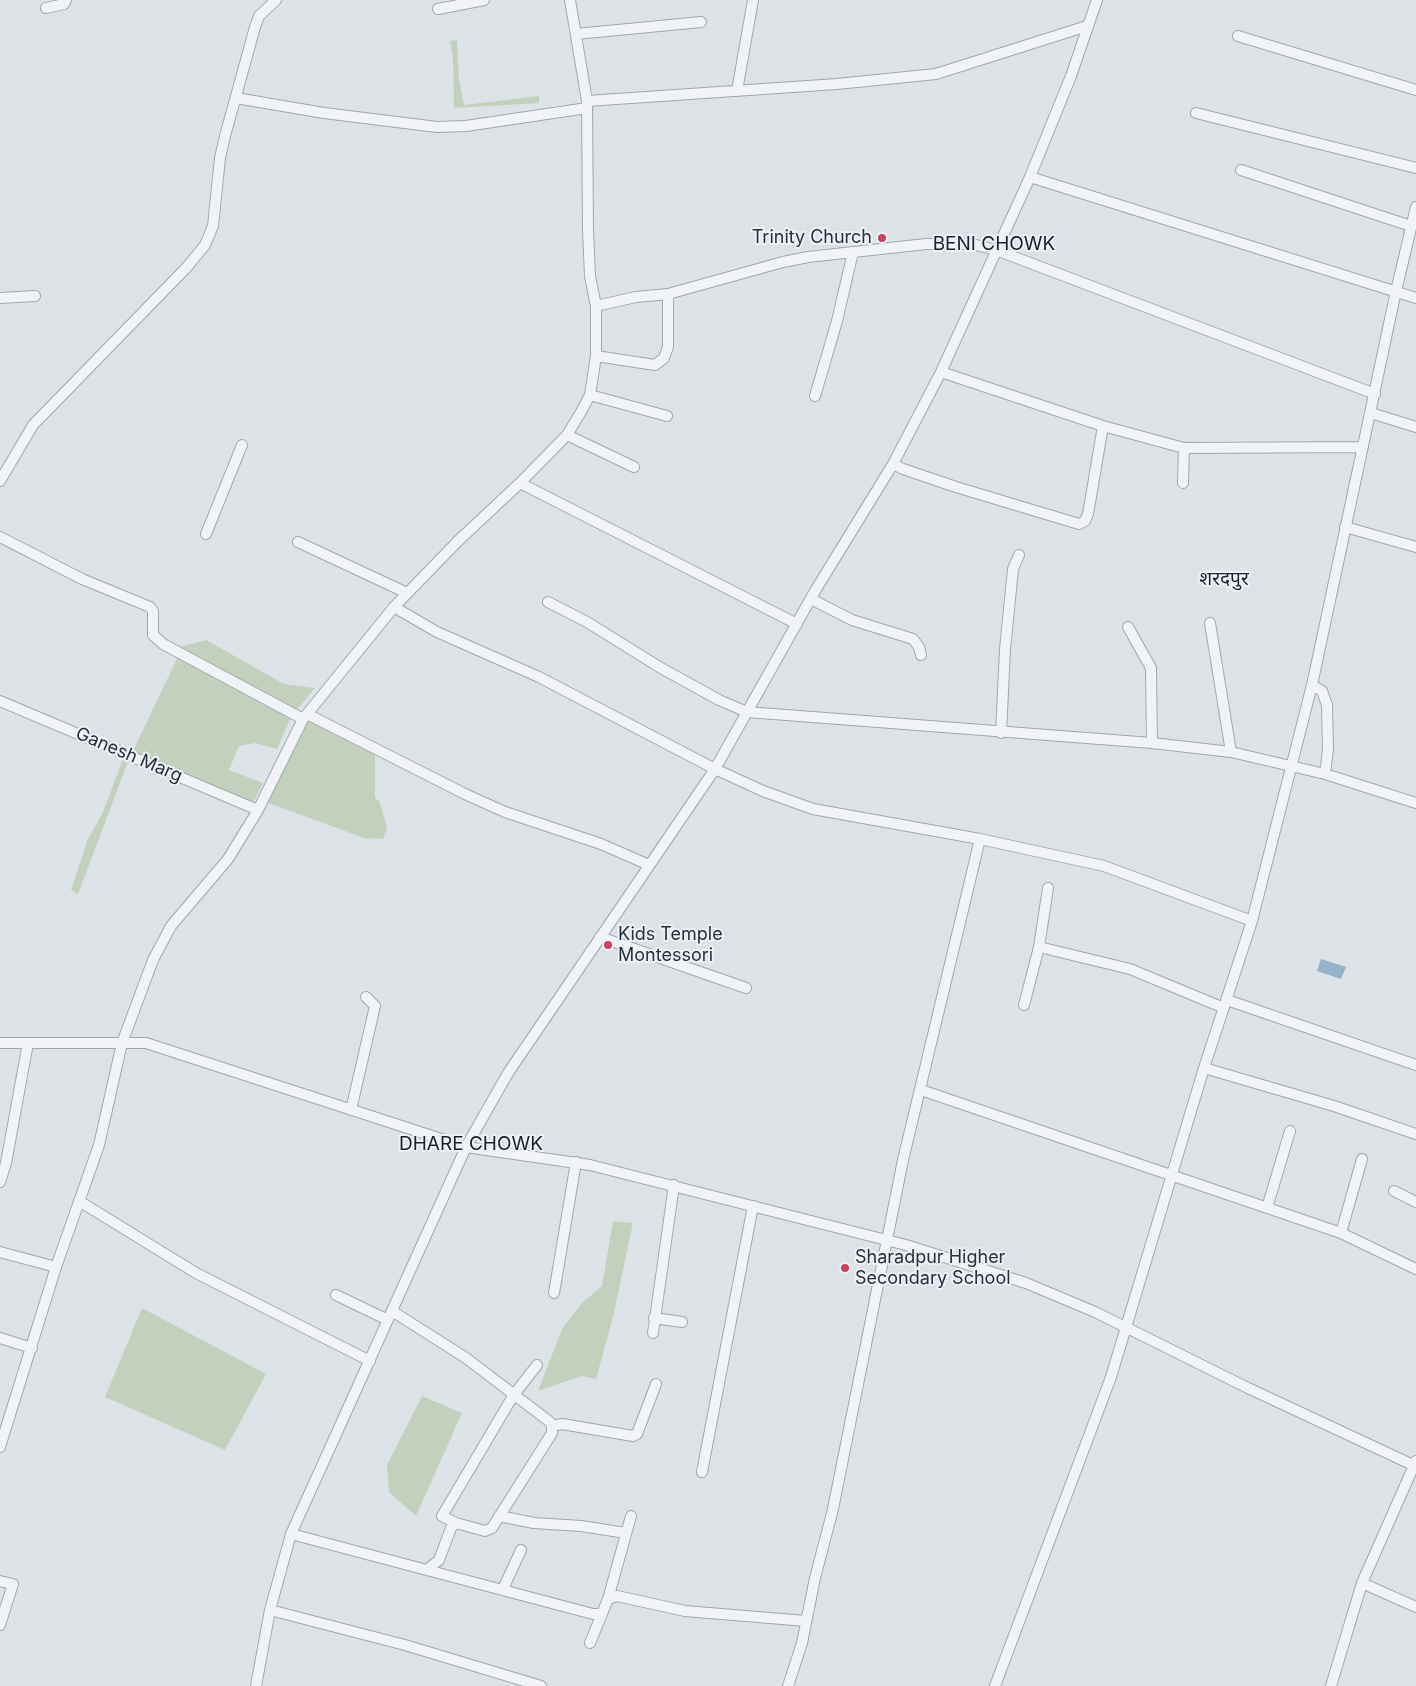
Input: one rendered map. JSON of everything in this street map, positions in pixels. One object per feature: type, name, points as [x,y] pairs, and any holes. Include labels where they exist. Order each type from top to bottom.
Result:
[{"type":"street","points":[[46,8],[64,4],[66,0]]},
{"type":"street","points":[[0,481],[33,425],[188,266],[205,245],[213,226],[220,158],[255,27],[259,16],[276,0]]},
{"type":"street","points":[[438,9],[484,0]]},
{"type":"street","points":[[0,1447],[4,1422],[32,1348],[56,1267],[98,1144],[122,1043],[153,960],[171,926],[228,859],[258,810],[305,717],[407,593],[567,435],[590,395],[596,356],[596,306],[590,276],[588,239],[587,105],[570,0]]},
{"type":"street","points":[[737,91],[754,0]]},
{"type":"street","points":[[256,1686],[270,1610],[291,1534],[466,1147],[508,1073],[715,769],[811,599],[893,464],[941,372],[1030,177],[1071,76],[1097,0]]},
{"type":"street","points":[[576,34],[701,22]]},
{"type":"street","points":[[236,98],[324,113],[437,127],[466,126],[587,105],[936,74],[1087,26]]},
{"type":"street","points":[[1238,36],[1416,90]]},
{"type":"street","points":[[1196,114],[1416,168]]},
{"type":"street","points":[[1241,170],[1412,226]]},
{"type":"street","points":[[1030,177],[1416,298]]},
{"type":"street","points":[[995,1686],[1111,1377],[1204,1068],[1252,921],[1293,766],[1312,685],[1345,527],[1376,394],[1396,291],[1416,207]]},
{"type":"street","points":[[596,306],[636,297],[668,294],[783,262],[926,244],[972,244],[996,250],[1376,394]]},
{"type":"street","points":[[816,396],[837,321],[853,252]]},
{"type":"street","points":[[596,356],[655,365],[664,358],[668,347],[668,294]]},
{"type":"street","points":[[0,298],[35,296]]},
{"type":"street","points":[[941,372],[1103,426],[1184,448],[1363,446]]},
{"type":"street","points":[[590,395],[667,416]]},
{"type":"street","points":[[1371,414],[1416,426]]},
{"type":"street","points":[[893,464],[903,470],[1079,524],[1085,521],[1088,514],[1103,426]]},
{"type":"street","points":[[567,435],[634,467]]},
{"type":"street","points":[[206,534],[242,445]]},
{"type":"street","points":[[1183,483],[1184,448]]},
{"type":"street","points":[[520,483],[797,624]]},
{"type":"street","points":[[1345,527],[1416,547]]},
{"type":"street","points":[[0,538],[82,579],[150,608],[153,611],[153,636],[162,644],[305,717],[505,812],[601,844],[649,865]]},
{"type":"street","points":[[298,542],[407,593]]},
{"type":"street","points":[[1001,733],[1005,649],[1012,569],[1019,555]]},
{"type":"street","points":[[811,599],[852,620],[913,639],[920,647],[921,656]]},
{"type":"street","points":[[548,602],[588,622],[661,668],[719,700],[747,712],[1001,733],[1152,743],[1231,752],[1325,774],[1416,802]]},
{"type":"street","points":[[394,607],[437,632],[539,677],[715,769],[763,791],[813,809],[980,839],[1124,872],[1252,921]]},
{"type":"street","points":[[1210,623],[1231,752]]},
{"type":"street","points":[[1128,627],[1151,668],[1152,743]]},
{"type":"street","points":[[1312,685],[1322,691],[1327,705],[1328,749],[1325,774]]},
{"type":"street","name":"Ganesh Marg","points":[[0,701],[258,810]]},
{"type":"street","points":[[788,1686],[802,1643],[833,1509],[903,1160],[980,839]]},
{"type":"street","points":[[1024,1005],[1039,947],[1048,888]]},
{"type":"street","points":[[600,937],[746,988]]},
{"type":"street","points":[[1039,947],[1130,970],[1225,1004],[1416,1065]]},
{"type":"street","points":[[351,1110],[375,1006],[366,997]]},
{"type":"street","points":[[0,1043],[146,1043],[466,1147],[576,1162],[674,1185],[886,1240],[1026,1283],[1126,1327],[1415,1463],[1362,1583],[1331,1686]]},
{"type":"street","points":[[0,1182],[6,1163],[28,1043]]},
{"type":"street","points":[[1204,1068],[1334,1106],[1416,1134]]},
{"type":"street","points":[[921,1090],[1171,1177],[1341,1233],[1416,1269]]},
{"type":"street","points":[[1268,1208],[1290,1131]]},
{"type":"street","points":[[1341,1233],[1362,1159]]},
{"type":"street","points":[[554,1293],[576,1162]]},
{"type":"street","points":[[652,1333],[674,1185]]},
{"type":"street","points":[[1394,1191],[1416,1202]]},
{"type":"street","points":[[79,1202],[196,1274],[370,1360]]},
{"type":"street","points":[[702,1472],[752,1206]]},
{"type":"street","points":[[0,1252],[56,1267]]},
{"type":"street","points":[[336,1295],[390,1315],[466,1358],[514,1394],[550,1422],[552,1433],[492,1528],[485,1531],[456,1523],[442,1516],[514,1394],[537,1365]]},
{"type":"street","points":[[654,1318],[682,1322]]},
{"type":"street","points":[[0,1338],[32,1348]]},
{"type":"street","points":[[552,1426],[562,1424],[633,1436],[637,1434],[656,1384]]},
{"type":"street","points":[[499,1516],[534,1523],[581,1526],[626,1533]]},
{"type":"street","points":[[590,1643],[600,1614],[608,1599],[631,1516]]},
{"type":"street","points":[[428,1569],[439,1560],[450,1528],[456,1523]]},
{"type":"street","points":[[291,1534],[593,1614],[600,1614]]},
{"type":"street","points":[[503,1589],[521,1550]]},
{"type":"street","points":[[0,1581],[13,1584],[0,1625]]},
{"type":"street","points":[[1362,1583],[1416,1607]]},
{"type":"street","points":[[608,1599],[617,1596],[685,1611],[806,1621]]},
{"type":"street","points":[[270,1610],[405,1645],[542,1686]]},
{"type":"green space","points":[[457,40],[459,79],[464,105],[539,96],[539,103],[454,108],[453,58],[450,41]]},
{"type":"green space","points":[[206,640],[284,684],[315,688],[291,717],[277,749],[255,743],[239,746],[229,770],[263,783],[254,801],[248,803],[133,751],[183,646]]},
{"type":"green space","points":[[310,710],[375,746],[375,797],[380,803],[387,828],[383,839],[364,838],[266,802]]},
{"type":"green space","points":[[124,757],[129,759],[78,894],[71,890],[87,841],[103,812]]},
{"type":"green space","points":[[613,1221],[633,1223],[613,1317],[596,1379],[582,1376],[538,1391],[562,1329],[582,1303],[602,1286]]},
{"type":"green space","points":[[142,1308],[266,1374],[225,1450],[105,1397]]},
{"type":"green space","points":[[422,1396],[462,1413],[416,1516],[389,1492],[387,1465]]},
{"type":"water","points":[[1321,959],[1346,967],[1341,979],[1317,971]]},
{"type":"place","name":"Trinity Church","points":[[882,238]]},
{"type":"place","name":"Kids Temple Montessori","points":[[608,945]]},
{"type":"place","name":"Sharadpur Higher Secondary School","points":[[845,1268]]},
{"type":"district","name":"BENI CHOWK","points":[[994,244]]},
{"type":"district","name":"शरदपुर","points":[[1224,579]]},
{"type":"district","name":"DHARE CHOWK","points":[[471,1144]]}]
